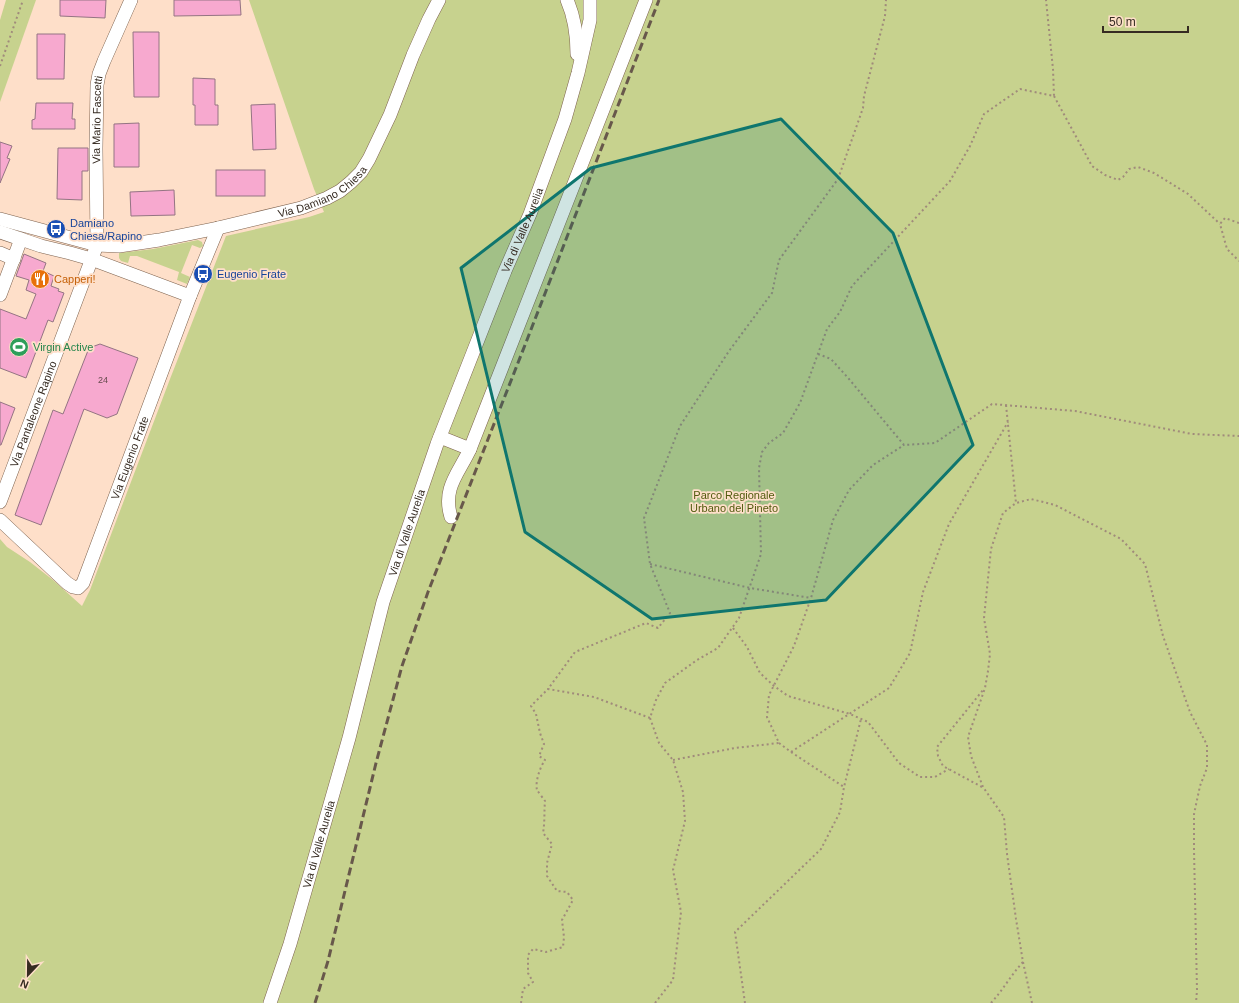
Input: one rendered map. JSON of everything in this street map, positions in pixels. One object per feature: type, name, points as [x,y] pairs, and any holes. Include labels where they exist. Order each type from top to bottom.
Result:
[{"type":"street","name":"Via Mario Fascetti","points":[[97,245],[97,85],[103,65],[131,0]]},
{"type":"street","name":"Via Damiano Chiesa","points":[[0,219],[97,245],[119,246],[159,240],[218,228],[293,210],[327,198],[346,187],[356,177],[369,159],[378,142],[413,55],[439,0]]},
{"type":"street","name":"Via di Valle Aurelia","points":[[567,0],[577,40],[578,73]]},
{"type":"street","name":"Via di Valle Aurelia","points":[[270,1003],[290,944],[347,746],[383,602],[440,437],[505,271],[530,214],[566,119],[590,20],[590,0]]},
{"type":"street","points":[[451,517],[448,501],[449,492],[470,448],[646,0]]},
{"type":"street","name":"Via Eugenio Frate","points":[[0,520],[67,583],[73,587],[78,588],[81,586],[190,296],[218,228]]},
{"type":"street","points":[[0,232],[41,246],[91,259],[190,296]]},
{"type":"street","points":[[0,295],[21,239]]},
{"type":"street","name":"Via Damiano Chiesa","points":[[70,253],[97,245]]},
{"type":"street","points":[[91,259],[97,245]]},
{"type":"street","points":[[0,253],[14,259]]},
{"type":"street","name":"Via Pantaleone Rapino","points":[[0,502],[91,259]]},
{"type":"street","points":[[440,437],[470,448]]},
{"type":"path","points":[[0,66],[23,0]]},
{"type":"path","points":[[522,1003],[523,989],[533,982],[528,973],[528,955],[533,949],[546,952],[562,947],[564,937],[562,920],[573,900],[567,892],[558,891],[547,876],[547,863],[552,844],[543,832],[545,823],[545,801],[537,789],[540,767],[545,760],[539,756],[544,744],[536,714],[531,706],[548,689],[575,652],[646,623],[658,628],[670,613],[650,564],[644,518],[680,426],[729,351],[772,293],[779,260],[838,179],[863,108],[864,96],[885,16],[886,0]]},
{"type":"path","points":[[1046,0],[1053,69],[1054,96],[1092,166],[1105,175],[1118,180],[1124,177],[1129,169],[1138,167],[1154,173],[1188,194],[1220,224],[1227,249],[1239,261]]},
{"type":"path","points":[[655,1003],[673,980],[681,912],[673,870],[685,821],[683,792],[673,760],[659,743],[650,718],[656,700],[665,683],[697,660],[718,648],[739,618],[761,554],[759,468],[762,452],[769,443],[783,433],[800,403],[827,329],[840,312],[852,286],[950,181],[970,146],[984,114],[1020,89],[1054,96]]},
{"type":"path","points":[[1220,224],[1225,218],[1239,223]]},
{"type":"path","points":[[818,354],[831,359],[904,445]]},
{"type":"path","points":[[844,787],[779,743],[767,717],[769,696],[794,646],[811,598],[833,520],[849,490],[873,465],[904,445],[935,443],[992,404],[1075,411],[1192,434],[1239,436]]},
{"type":"path","points":[[1006,405],[1016,503]]},
{"type":"path","points":[[791,752],[889,688],[910,653],[923,592],[949,524],[1008,422]]},
{"type":"path","points":[[1032,1003],[1022,962],[1006,854],[1004,817],[983,787],[971,756],[968,737],[985,688],[988,671],[990,654],[984,618],[991,549],[1003,513],[1016,503],[1031,499],[1055,505],[1121,539],[1145,564],[1163,636],[1174,668],[1190,712],[1207,744],[1207,768],[1200,786],[1194,814],[1196,1003]]},
{"type":"path","points":[[650,564],[750,588],[811,598]]},
{"type":"path","points":[[733,628],[747,647],[760,673],[788,696],[850,714],[868,722],[899,763],[920,778],[934,777],[950,769]]},
{"type":"path","points":[[983,787],[943,766],[938,756],[937,747],[985,688]]},
{"type":"path","points":[[548,689],[594,697],[650,718]]},
{"type":"path","points":[[745,1003],[735,932],[821,849],[840,812],[844,787],[861,719]]},
{"type":"path","points":[[673,760],[735,748],[779,743]]},
{"type":"path","points":[[992,1003],[1022,962]]},
{"type":"highlighted area","points":[[781,119],[893,233],[973,445],[826,600],[652,619],[525,532],[461,268],[591,168]]},
{"type":"green space","points":[[6,0],[36,0],[0,102],[0,20]]},
{"type":"green space","name":"Parco Regionale Urbano del Pineto","points":[[249,0],[1239,0],[1239,1003],[0,1003],[0,539],[7,547],[30,562],[53,580],[82,606],[90,590],[226,236],[309,217],[324,212],[314,189]]},
{"type":"green space","points":[[198,240],[202,242],[203,246],[200,248],[192,245],[181,273],[190,277],[187,284],[177,280],[179,272],[137,256],[130,256],[128,263],[121,261],[119,258],[119,253],[153,249]]},
{"type":"building","points":[[60,0],[106,0],[105,18],[60,16]]},
{"type":"building","points":[[174,0],[240,0],[241,15],[174,16]]},
{"type":"building","points":[[133,32],[159,32],[159,97],[134,97]]},
{"type":"building","points":[[37,34],[65,34],[64,79],[37,79]]},
{"type":"building","points":[[193,78],[215,79],[215,105],[218,105],[218,125],[195,125]]},
{"type":"building","points":[[36,103],[73,103],[72,119],[75,119],[75,129],[32,129],[32,120],[35,119]]},
{"type":"building","points":[[275,104],[276,149],[253,150],[251,105]]},
{"type":"building","points":[[139,123],[139,167],[114,167],[114,124]]},
{"type":"building","points":[[0,142],[12,146],[7,158],[10,159],[0,183]]},
{"type":"building","points":[[58,148],[88,148],[88,171],[82,171],[82,200],[57,199]]},
{"type":"building","points":[[216,170],[265,170],[265,196],[216,196]]},
{"type":"building","points":[[174,190],[175,215],[131,216],[130,192]]},
{"type":"building","points":[[24,254],[46,263],[43,271],[54,276],[51,286],[64,293],[53,322],[48,320],[26,378],[0,368],[0,309],[26,319],[36,294],[26,290],[29,280],[16,276]]},
{"type":"building","points":[[100,344],[138,358],[117,414],[107,418],[84,409],[41,525],[15,515],[53,410],[63,414],[89,348]]},
{"type":"building","points":[[0,402],[15,408],[1,445],[0,445]]},
{"type":"railway","points":[[315,1003],[328,961],[376,763],[402,666],[428,592],[659,0]]},
{"type":"place","name":"Damiano Chiesa/Rapino","points":[[56,229]]},
{"type":"place","name":"Eugenio Frate","points":[[203,274]]},
{"type":"place","name":"Capperi!","points":[[40,279]]},
{"type":"place","name":"Virgin Active","points":[[19,347]]}]
